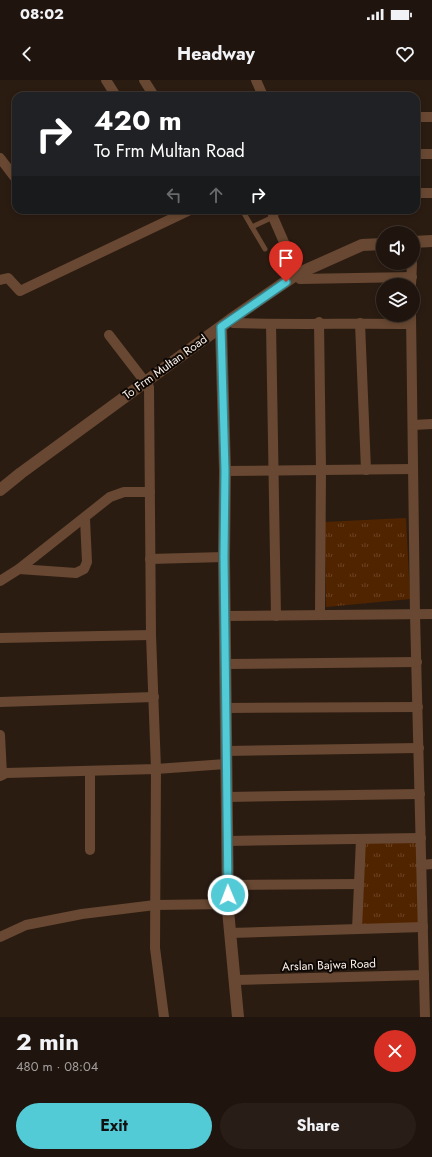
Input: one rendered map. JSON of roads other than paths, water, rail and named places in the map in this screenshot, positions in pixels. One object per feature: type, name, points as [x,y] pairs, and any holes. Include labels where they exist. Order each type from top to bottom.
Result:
[{"type":"street","points":[[106,80],[114,92]]},
{"type":"street","points":[[144,80],[152,92]]},
{"type":"street","points":[[256,80],[261,92]]},
{"type":"street","points":[[420,117],[432,117]]},
{"type":"street","points":[[420,154],[432,154]]},
{"type":"street","points":[[0,158],[12,174]]},
{"type":"street","points":[[420,193],[432,193]]},
{"type":"street","points":[[0,280],[8,278],[20,291],[182,214]]},
{"type":"street","points":[[273,214],[300,279],[376,280]]},
{"type":"street","points":[[420,242],[432,241]]},
{"type":"street","name":"To Frm Multan Road","points":[[0,490],[225,323],[298,274],[362,245],[376,244]]},
{"type":"street","points":[[319,322],[321,470],[320,614]]},
{"type":"street","points":[[238,1017],[228,904],[226,797],[226,616],[224,557],[225,323],[271,324],[376,322]]},
{"type":"street","points":[[411,322],[415,614],[425,1017]]},
{"type":"street","points":[[360,323],[366,470]]},
{"type":"street","points":[[271,324],[276,616]]},
{"type":"street","points":[[109,335],[150,387],[151,635],[156,769],[155,948],[164,1017]]},
{"type":"street","points":[[413,425],[432,424]]},
{"type":"street","points":[[225,471],[414,469]]},
{"type":"street","points":[[0,581],[19,569],[116,493],[150,492]]},
{"type":"street","points":[[19,569],[76,573],[80,571],[87,562],[85,518]]},
{"type":"street","points":[[150,559],[224,557]]},
{"type":"street","points":[[226,616],[432,614]]},
{"type":"street","points":[[0,638],[151,635]]},
{"type":"street","points":[[226,664],[417,662]]},
{"type":"street","points":[[0,702],[154,697]]},
{"type":"street","points":[[226,708],[418,707]]},
{"type":"street","points":[[0,735],[1,776],[6,773],[156,769],[226,764]]},
{"type":"street","points":[[226,751],[419,748]]},
{"type":"street","points":[[90,771],[90,850]]},
{"type":"street","points":[[226,797],[420,794]]},
{"type":"street","points":[[227,841],[421,838]]},
{"type":"street","points":[[357,929],[361,839]]},
{"type":"street","points":[[421,865],[432,864]]},
{"type":"street","points":[[228,885],[359,884]]},
{"type":"street","points":[[0,938],[26,925],[82,914],[155,905],[228,904]]},
{"type":"street","points":[[230,933],[423,927]]},
{"type":"street","name":"Arslan Bajwa Road","points":[[235,980],[424,975]]},
{"type":"lane","points":[[244,214],[265,249]]},
{"type":"lane","points":[[252,227],[269,214]]}]
